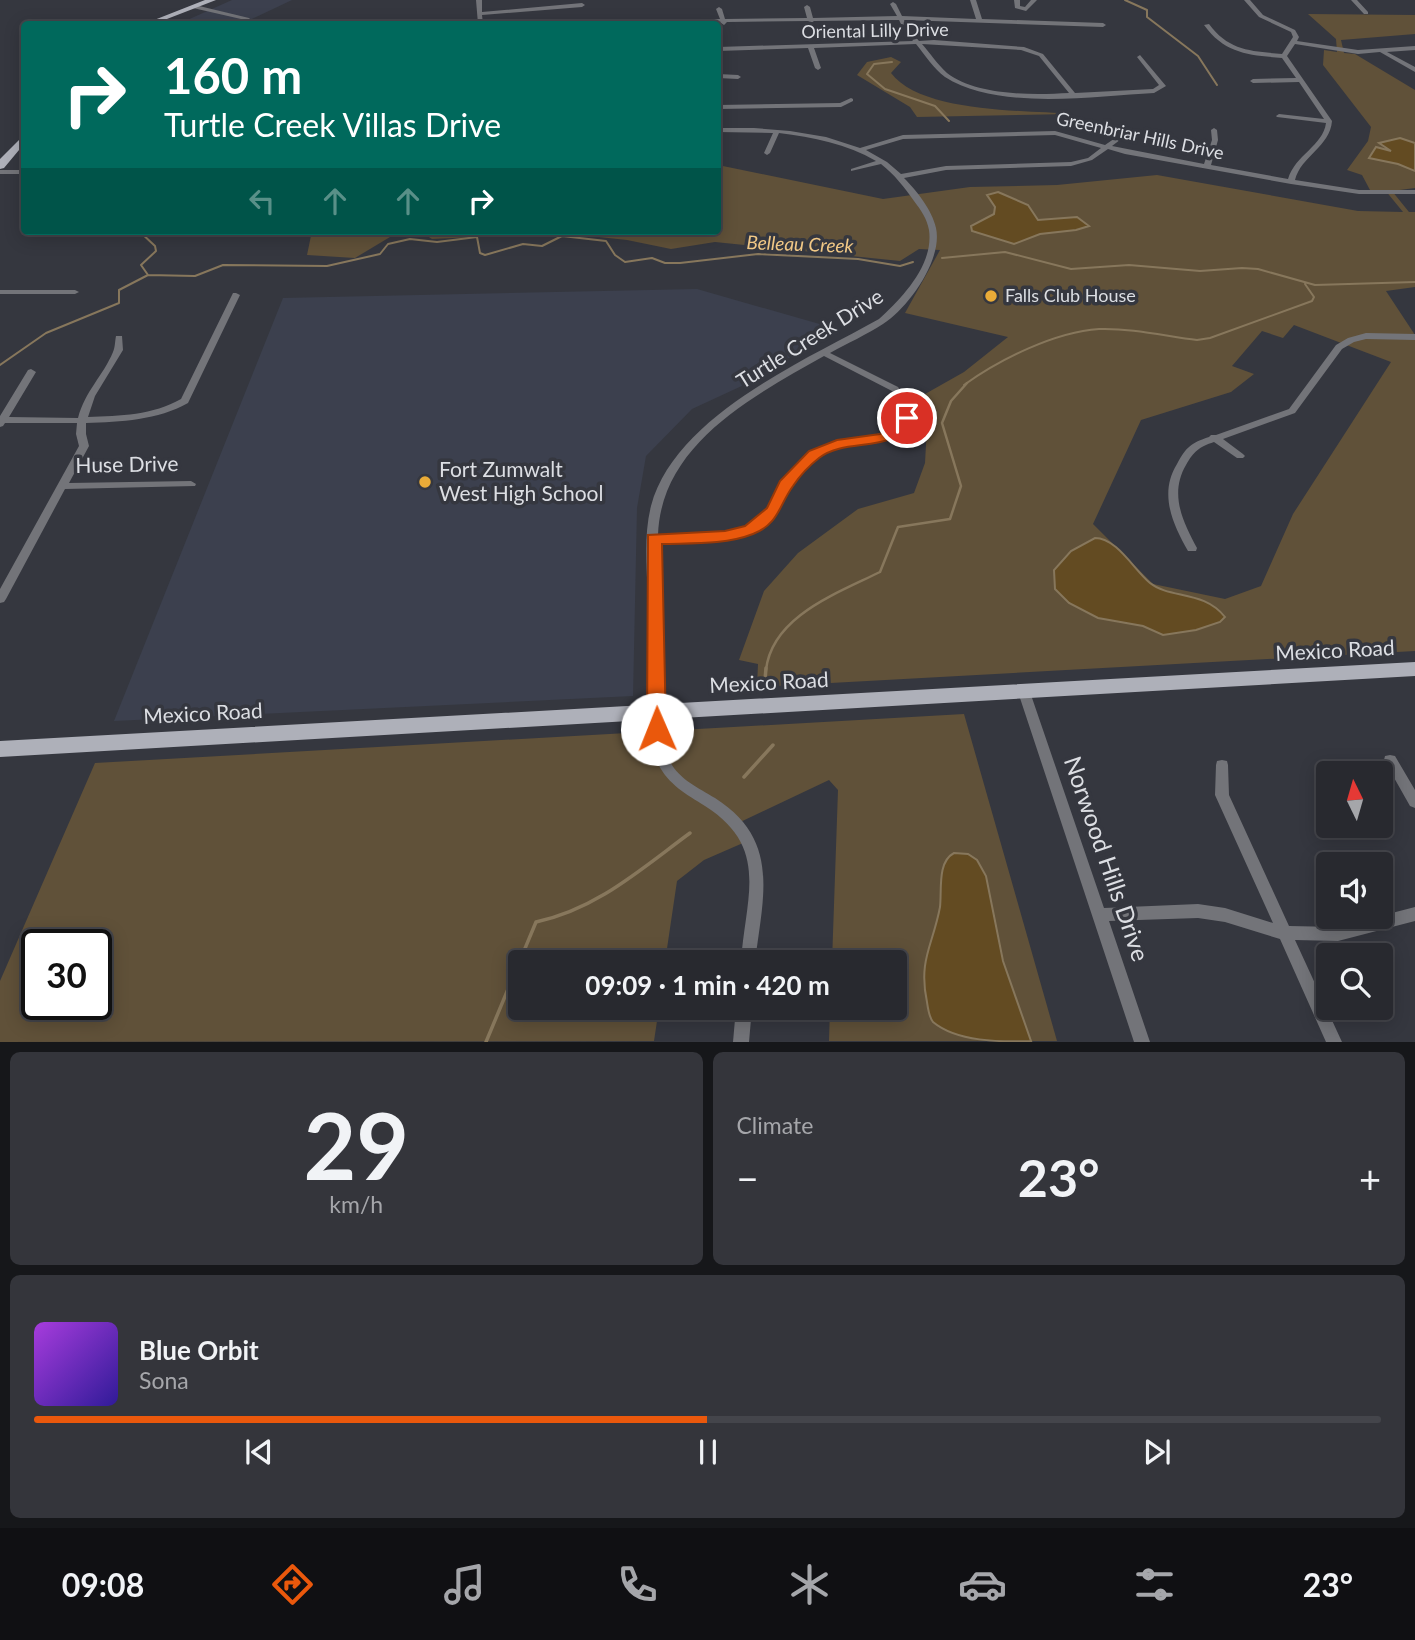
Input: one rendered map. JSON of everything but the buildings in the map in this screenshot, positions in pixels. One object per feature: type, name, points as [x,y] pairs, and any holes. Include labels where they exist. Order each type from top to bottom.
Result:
[{"type":"main road","points":[[156,21],[212,0]]},
{"type":"main road","points":[[0,166],[21,142]]},
{"type":"main road","name":"Mexico Road","points":[[0,749],[1415,669]]},
{"type":"street","points":[[479,0],[480,21]]},
{"type":"street","points":[[973,0],[979,19]]},
{"type":"street","points":[[1017,0],[1017,7],[1026,9],[1034,0]]},
{"type":"street","points":[[1247,0],[1261,16],[1293,31],[1294,42]]},
{"type":"street","points":[[1354,0],[1366,13]]},
{"type":"street","points":[[480,14],[579,3],[587,21]]},
{"type":"street","points":[[893,4],[900,19],[945,74],[964,84],[1015,96],[1138,94],[1163,86],[1161,80],[1140,57]]},
{"type":"street","points":[[195,6],[247,19],[242,21]]},
{"type":"street","points":[[807,7],[811,20]]},
{"type":"street","points":[[719,9],[724,23]]},
{"type":"street","points":[[632,12],[632,21]]},
{"type":"street","points":[[721,23],[979,19],[1103,25]]},
{"type":"street","points":[[1208,25],[1219,42],[1227,47],[1250,53],[1284,56]]},
{"type":"street","points":[[1291,182],[1292,168],[1327,134],[1329,121],[1284,56],[1286,48],[1294,42],[1341,51],[1415,48]]},
{"type":"street","name":"Oriental Lilly Drive","points":[[721,49],[919,43],[983,44],[1033,51],[1041,48]]},
{"type":"street","points":[[810,46],[818,68]]},
{"type":"street","points":[[1033,51],[1041,55],[1074,96]]},
{"type":"street","points":[[1382,51],[1415,70]]},
{"type":"street","points":[[721,76],[738,77]]},
{"type":"street","points":[[1252,81],[1301,80]]},
{"type":"street","points":[[721,107],[841,105],[851,100]]},
{"type":"street","points":[[1279,116],[1329,121]]},
{"type":"street","name":"Turtle Creek Drive","points":[[721,130],[777,131],[828,140],[860,150],[902,176],[931,223],[933,238],[931,256],[899,306],[882,321],[727,412],[689,446],[674,467],[657,503],[654,539],[657,739],[665,769],[682,787],[720,807],[743,826],[750,838],[755,855],[756,886],[749,950]]},
{"type":"street","points":[[1208,167],[1215,140],[1214,130]]},
{"type":"street","points":[[766,153],[777,131]]},
{"type":"street","name":"Greenbriar Hills Drive","points":[[860,150],[903,137],[1044,132],[1065,135],[1105,147],[1291,182],[1359,192],[1415,192]]},
{"type":"street","points":[[902,176],[956,168],[1071,164],[1090,159],[1127,132]]},
{"type":"street","points":[[853,170],[881,162]]},
{"type":"street","points":[[0,172],[21,172]]},
{"type":"street","points":[[0,292],[75,292]]},
{"type":"street","points":[[1,422],[166,412],[174,415],[183,412],[182,404],[236,295]]},
{"type":"street","points":[[1192,548],[1173,511],[1171,492],[1187,455],[1196,445],[1292,411],[1339,346],[1350,340],[1366,336],[1415,337]]},
{"type":"street","points":[[0,598],[84,446],[79,433],[80,419],[119,350],[119,338]]},
{"type":"street","points":[[654,539],[725,536],[750,530],[774,511],[785,484],[814,454],[837,445],[883,438],[902,427],[908,408],[903,397],[883,382],[826,354]]},
{"type":"street","points":[[1,422],[31,372]]},
{"type":"street","points":[[1214,438],[1240,456]]},
{"type":"street","name":"Huse Drive","points":[[64,485],[191,484]]},
{"type":"street","name":"Norwood Hills Drive","points":[[1024,692],[1102,915],[1142,1041]]},
{"type":"street","points":[[1390,760],[1415,802]]},
{"type":"street","points":[[1222,765],[1222,795],[1334,1041]]},
{"type":"street","points":[[1102,915],[1169,910],[1214,912],[1283,933],[1338,933],[1415,914]]},
{"type":"street","points":[[741,1041],[743,1020]]},
{"type":"shaded area","points":[[232,0],[292,0],[247,21],[185,21]]},
{"type":"shaded area","points":[[1308,14],[1415,15],[1415,34],[1341,40],[1344,53],[1355,54],[1415,90],[1415,188],[1392,191],[1409,212],[1415,212],[1415,287],[1386,291],[1415,335],[1415,651],[757,687],[758,664],[739,660],[764,591],[798,553],[858,509],[914,493],[925,463],[928,408],[918,398],[964,372],[1008,337],[905,313],[940,250],[919,249],[900,261],[715,242],[671,249],[627,240],[580,235],[721,235],[721,166],[883,199],[970,187],[1057,185],[1157,175],[1358,211],[1403,212],[1385,190],[1370,190],[1362,175],[1347,170],[1368,141],[1371,127],[1323,65],[1324,50],[1337,52],[1336,39]],"holes":[[[1294,325],[1391,362],[1293,514],[1261,586],[1225,599],[1153,584],[1093,524],[1141,420],[1231,392],[1254,374],[1232,366],[1262,331],[1283,338]]]},
{"type":"shaded area","points":[[891,57],[901,62],[891,73],[905,86],[925,96],[975,107],[1071,114],[917,117],[910,107],[857,75],[867,62]]},
{"type":"shaded area","points":[[1400,138],[1415,143],[1415,171],[1398,164],[1369,158],[1376,147],[1391,151],[1379,143]]},
{"type":"shaded area","points":[[998,192],[1028,205],[1038,220],[1077,217],[1089,226],[1040,234],[1014,244],[972,231],[971,226],[994,214],[995,207],[987,195]]},
{"type":"shaded area","points":[[311,235],[393,235],[355,258],[307,255]]},
{"type":"shaded area","points":[[426,235],[518,235],[432,239]]},
{"type":"shaded area","name":"Fort Zumwalt West High School","points":[[697,289],[837,329],[746,384],[692,409],[646,456],[637,508],[633,696],[114,721],[283,298]]},
{"type":"shaded area","points":[[1095,538],[1111,543],[1158,588],[1207,603],[1217,608],[1225,617],[1220,622],[1196,630],[1163,635],[1143,626],[1098,618],[1069,603],[1055,589],[1054,570],[1071,551]]},
{"type":"shaded area","points":[[964,714],[1057,1041],[829,1041],[830,1020],[907,1020],[907,950],[832,950],[838,790],[829,780],[734,825],[743,843],[704,860],[677,881],[667,950],[508,950],[508,1020],[657,1020],[654,1041],[0,1042],[0,981],[21,933],[21,1020],[112,1020],[112,929],[23,929],[95,763]]},
{"type":"shaded area","points":[[954,853],[968,854],[977,860],[986,876],[1003,961],[1031,1041],[993,1041],[966,1037],[943,1029],[931,1018],[925,987],[925,964],[940,907],[943,870],[945,863]]},
{"type":"waterway","points":[[1125,0],[1147,10],[1147,17],[1198,56],[1217,85]]},
{"type":"waterway","points":[[892,62],[874,64],[867,74],[885,89],[935,106],[949,121]]},
{"type":"waterway","points":[[143,235],[155,246],[156,251],[141,265],[148,275]]},
{"type":"waterway","name":"Belleau Creek","points":[[148,275],[195,276],[223,265],[327,266],[380,254],[388,244],[410,239],[437,242],[477,237],[480,253],[485,255],[523,244],[542,246],[562,236],[606,241],[615,255],[625,262],[652,258],[665,263],[680,263],[758,254],[858,259],[900,266],[913,262]]},
{"type":"waterway","name":"Belleau Creek","points":[[942,258],[1005,252],[1071,269],[1129,265],[1200,271],[1242,268],[1258,269],[1315,285],[1415,282]]},
{"type":"waterway","name":"Belleau Creek","points":[[0,365],[46,333],[119,303],[119,290],[148,275]]},
{"type":"waterway","points":[[967,383],[1028,348],[1082,331],[1111,329],[1197,340],[1210,338],[1312,301],[1314,297],[1305,284]]},
{"type":"waterway","points":[[766,670],[771,651],[780,635],[794,621],[827,598],[880,572],[898,527],[950,519],[961,486],[942,423],[951,401],[967,383]]},
{"type":"waterway","points":[[765,680],[766,668]]},
{"type":"waterway","points":[[744,777],[773,745]]},
{"type":"waterway","points":[[486,1042],[536,922],[558,916],[599,898],[690,833]]},
{"type":"place","name":"Falls Club House","points":[[991,296]]},
{"type":"place","name":"Fort Zumwalt West High School","points":[[425,482]]},
{"type":"route","points":[[657,729],[654,539],[707,538],[740,534],[750,530],[774,511],[785,484],[814,454],[837,445],[883,438],[902,427],[907,418]]}]
